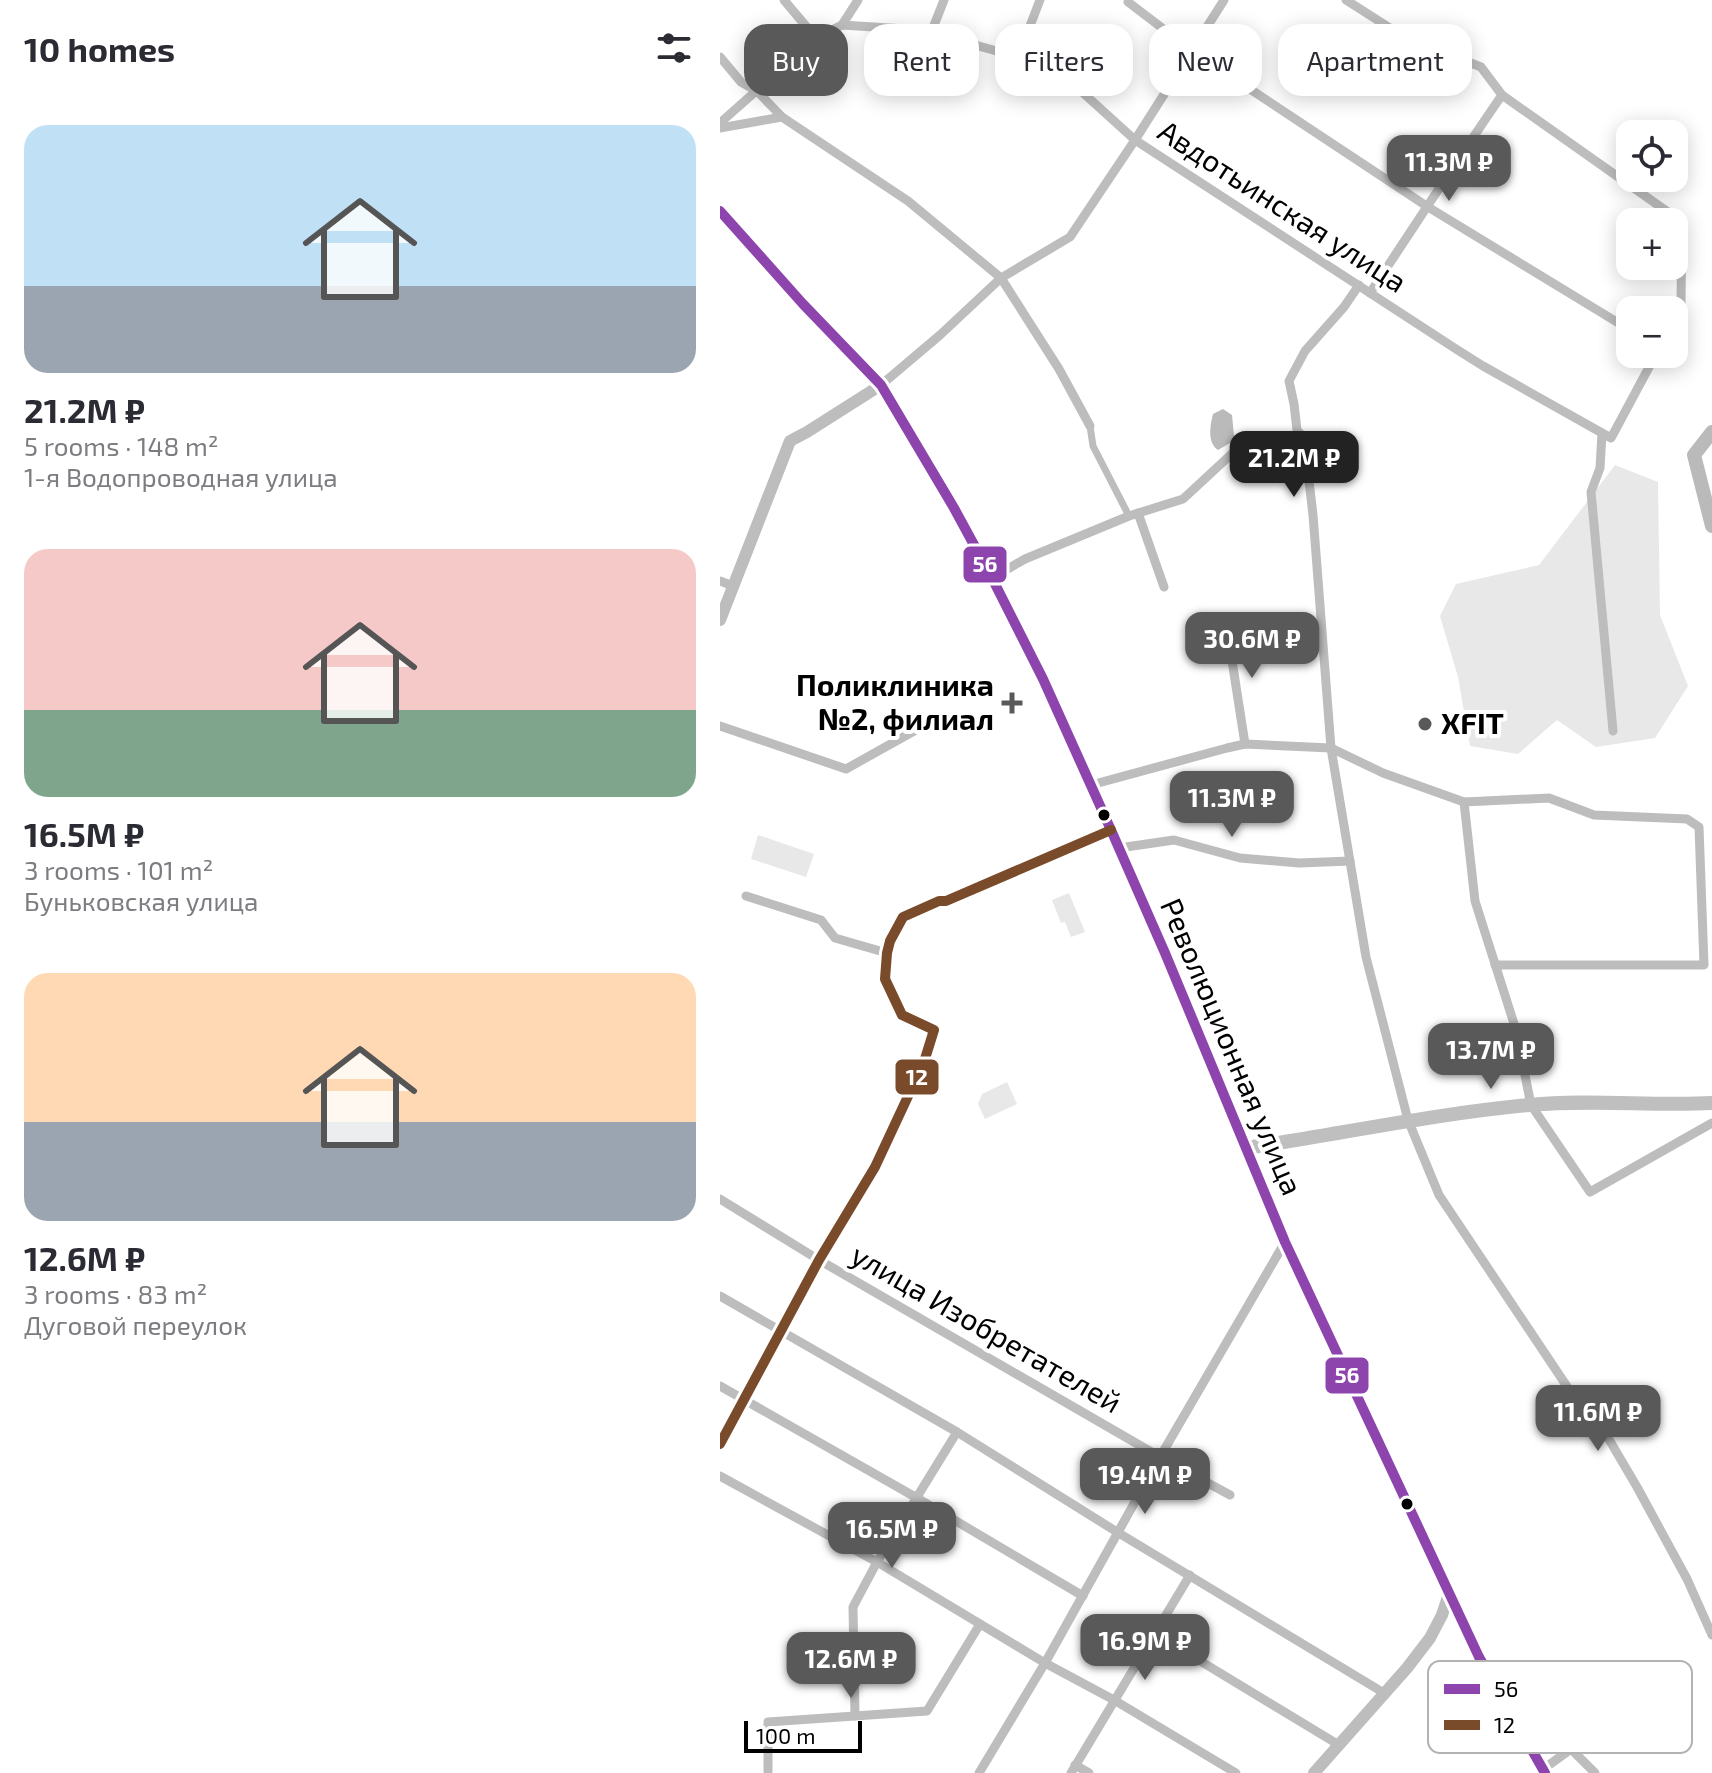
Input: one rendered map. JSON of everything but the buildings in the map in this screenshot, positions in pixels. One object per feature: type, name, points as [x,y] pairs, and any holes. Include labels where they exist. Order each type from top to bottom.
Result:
[{"type":"main road","name":"Революционная улица","points":[[720,211],[881,385],[992,578],[1043,679],[1119,848],[1285,1242],[1481,1661]]},
{"type":"main road","points":[[1245,1148],[1408,1120],[1531,1105],[1712,1103]]},
{"type":"main road","name":"Революционная улица","points":[[1534,1753],[1544,1771]]},
{"type":"street","points":[[784,0],[804,24]]},
{"type":"street","points":[[843,24],[858,0]]},
{"type":"street","points":[[935,24],[944,0]]},
{"type":"street","points":[[1031,24],[1040,0]]},
{"type":"street","points":[[1208,24],[1224,0]]},
{"type":"street","points":[[1346,0],[1404,37],[1481,67],[1502,95],[1682,222],[1681,296]]},
{"type":"street","points":[[1129,1],[1158,24]]},
{"type":"street","points":[[720,57],[744,84]]},
{"type":"street","points":[[1370,293],[1502,95]]},
{"type":"street","points":[[720,125],[752,96]]},
{"type":"street","points":[[762,96],[782,117],[908,201],[1001,278],[1059,369],[1090,426],[1093,446],[1133,514],[1164,587]]},
{"type":"street","name":"Авдотьинская улица","points":[[1087,96],[1135,140],[1483,366],[1606,436]]},
{"type":"street","points":[[720,620],[790,441],[881,385],[1001,278],[1070,237],[1162,96]]},
{"type":"street","points":[[1260,96],[1428,207],[1616,321]]},
{"type":"street","points":[[720,125],[782,117]]},
{"type":"street","points":[[1359,285],[1305,351],[1289,381],[1297,430],[1304,438],[1313,515],[1331,748],[1366,957],[1408,1120],[1439,1195],[1570,1391],[1587,1402],[1687,1579],[1712,1635]]},
{"type":"street","points":[[1613,731],[1591,492],[1600,468],[1606,436],[1647,368]]},
{"type":"street","points":[[992,578],[1025,559],[1133,514],[1183,499],[1237,449]]},
{"type":"street","points":[[720,581],[733,586]]},
{"type":"street","points":[[1226,622],[1245,744]]},
{"type":"street","points":[[720,726],[846,769],[914,731]]},
{"type":"street","points":[[1091,785],[1245,744],[1331,748],[1383,773],[1464,802],[1549,798],[1594,815],[1687,819],[1699,827],[1704,965],[1495,965]]},
{"type":"street","points":[[1464,802],[1475,901],[1516,1030],[1531,1105],[1590,1192],[1712,1123]]},
{"type":"street","points":[[720,1444],[819,1260],[883,1151],[924,1062],[934,1030],[902,1015],[885,979],[890,941],[903,917],[1111,830]]},
{"type":"street","points":[[1119,848],[1174,840],[1240,858],[1299,863],[1350,861]]},
{"type":"street","points":[[746,896],[821,920],[835,938],[887,953]]},
{"type":"street","name":"улица Изобретателей","points":[[720,1199],[819,1260],[1230,1495]]},
{"type":"street","points":[[979,1773],[1285,1242]]},
{"type":"street","points":[[720,1296],[957,1432],[1384,1693]]},
{"type":"street","points":[[720,1386],[1083,1596]]},
{"type":"street","points":[[855,1716],[853,1607],[957,1432]]},
{"type":"street","points":[[720,1476],[877,1562],[1236,1773]]},
{"type":"street","points":[[1089,1773],[1073,1769],[1190,1575]]},
{"type":"street","points":[[1314,1773],[1430,1638],[1449,1594]]},
{"type":"street","points":[[768,1773],[768,1722],[927,1711],[980,1624]]},
{"type":"street","points":[[1154,1633],[1339,1745]]},
{"type":"street","points":[[1544,1771],[1566,1753]]},
{"type":"street","points":[[1575,1753],[1595,1773]]},
{"type":"shaded area","points":[[1223,409],[1232,415],[1234,436],[1230,443],[1218,450],[1211,439],[1211,424],[1213,414]]},
{"type":"shaded area","points":[[1615,465],[1658,482],[1660,615],[1688,686],[1655,738],[1596,747],[1557,720],[1518,754],[1470,746],[1458,677],[1440,616],[1456,584],[1539,565]]},
{"type":"shaded area","points":[[758,835],[814,854],[806,877],[751,859]]},
{"type":"shaded area","points":[[1069,893],[1085,932],[1071,937],[1065,922],[1061,923],[1052,900]]},
{"type":"shaded area","points":[[1007,1082],[1017,1104],[985,1119],[978,1104],[982,1094]]},
{"type":"waterway","points":[[1712,432],[1694,455],[1712,526]]},
{"type":"transit line","name":"56","points":[[720,211],[881,385],[992,578],[1043,679],[1111,830],[1285,1242],[1481,1661]]},
{"type":"transit line","name":"12","points":[[720,1444],[819,1260],[875,1167],[924,1062],[934,1030],[902,1015],[885,979],[890,941],[903,917],[1111,830]]},
{"type":"transit line","name":"56","points":[[1534,1753],[1545,1773]]},
{"type":"place","name":"Поликлиника №2, филиал","points":[[1012,703]]},
{"type":"place","name":"XFIT","points":[[1425,724]]}]
